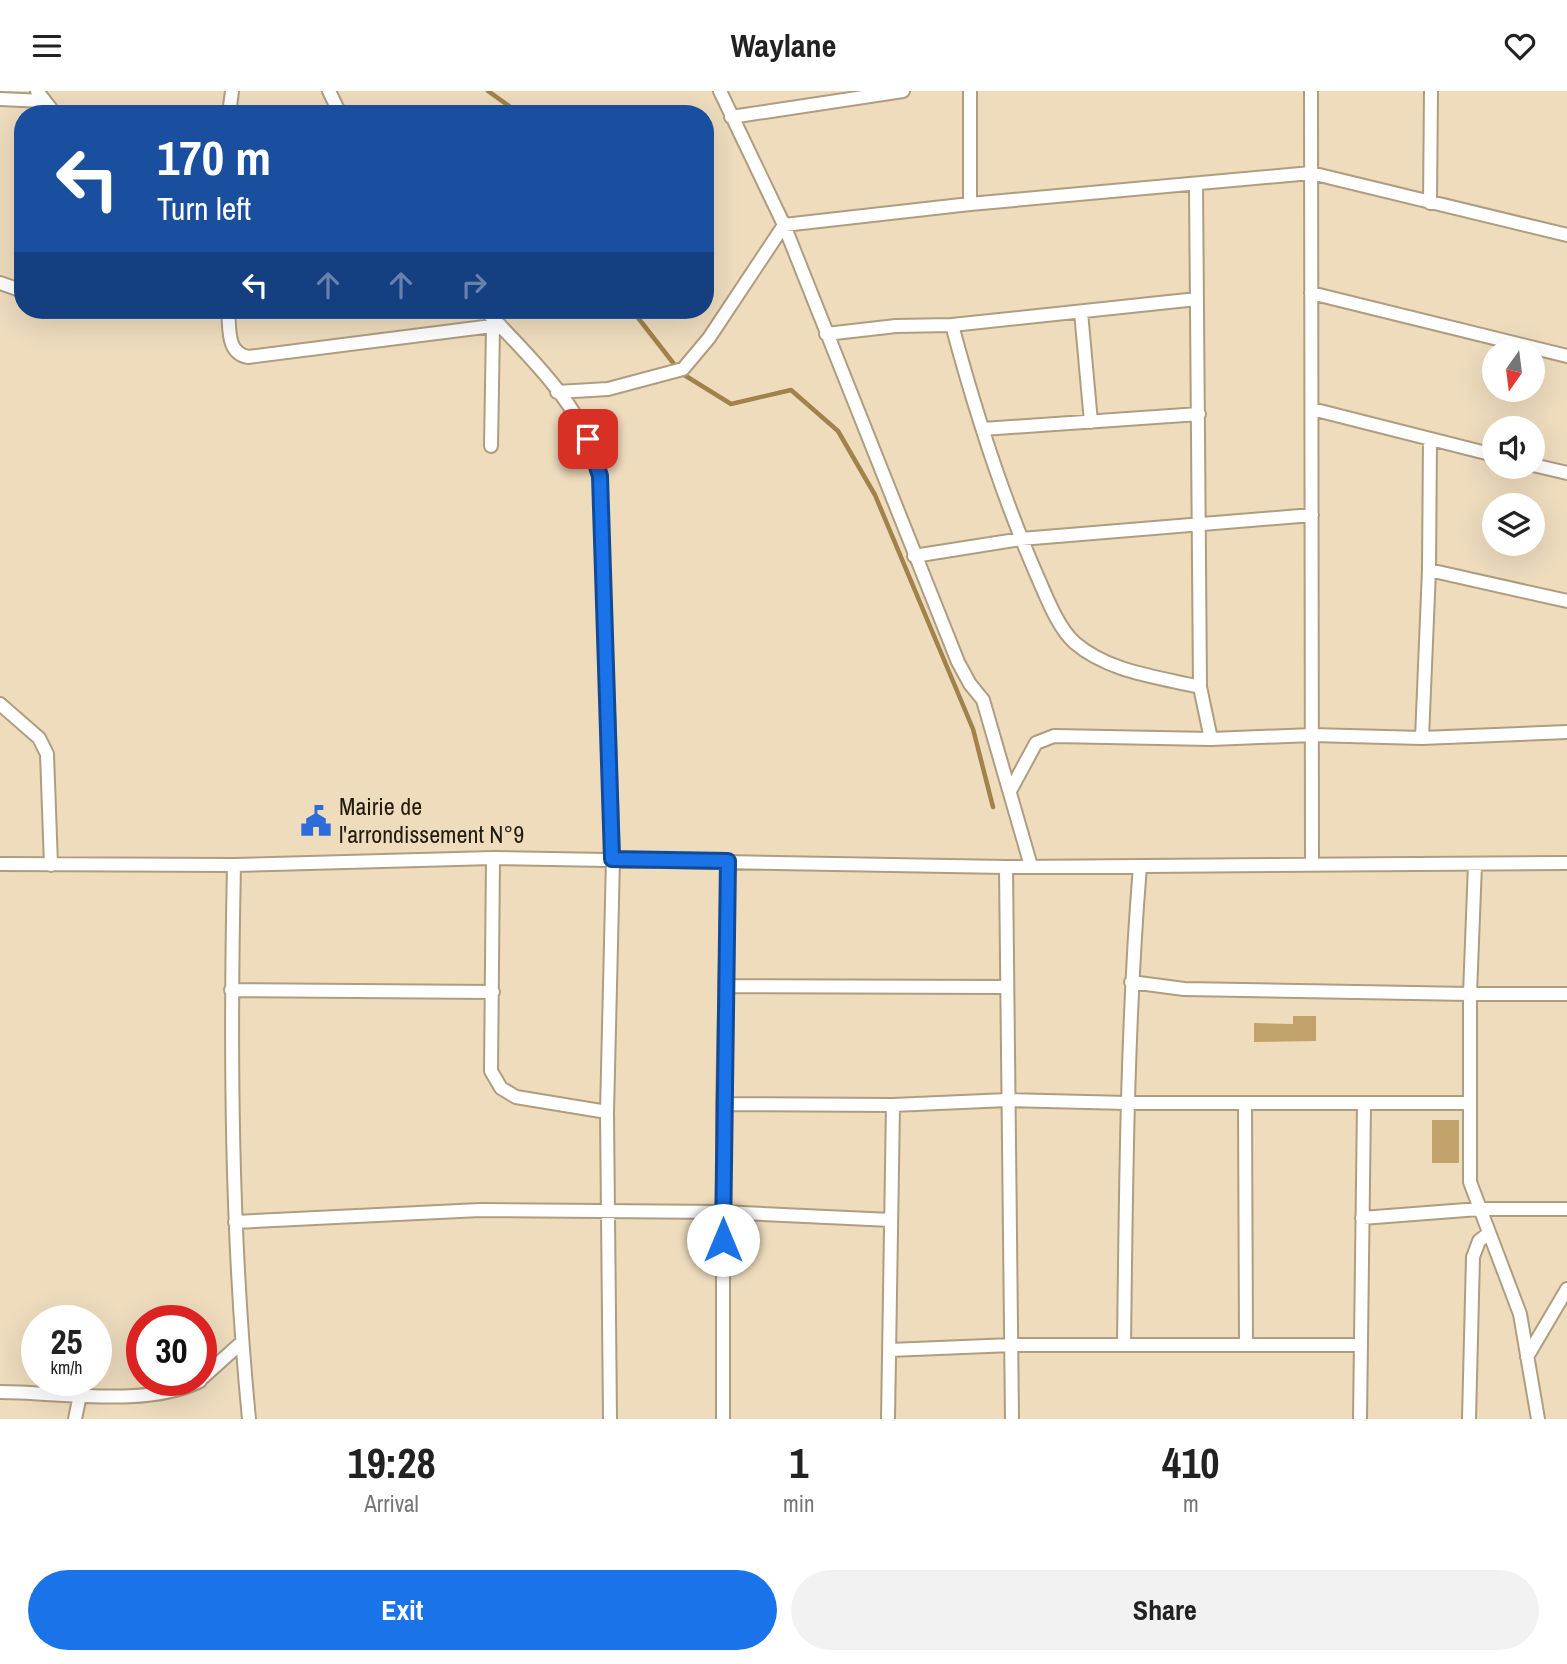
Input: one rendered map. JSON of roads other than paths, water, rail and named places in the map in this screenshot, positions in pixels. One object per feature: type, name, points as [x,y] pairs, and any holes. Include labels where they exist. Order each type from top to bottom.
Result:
[{"type":"street","points":[[720,91],[784,225],[958,662],[983,700],[1031,866]]},
{"type":"street","points":[[731,117],[842,94],[903,91]]},
{"type":"street","points":[[970,91],[970,204]]},
{"type":"street","points":[[1311,91],[1312,865]]},
{"type":"street","points":[[1430,203],[1431,91]]},
{"type":"street","points":[[0,99],[40,96]]},
{"type":"street","points":[[558,392],[608,389],[683,369],[709,338],[784,225],[970,204],[1311,173],[1567,235]]},
{"type":"street","points":[[1196,184],[1201,525],[1200,687],[1211,739]]},
{"type":"street","points":[[1311,293],[1567,356]]},
{"type":"street","points":[[826,334],[896,325],[952,325],[1197,299]]},
{"type":"street","points":[[1081,312],[1091,422]]},
{"type":"street","points":[[229,319],[231,347],[238,354],[247,357],[496,326]]},
{"type":"street","points":[[491,319],[530,354],[558,392],[588,439],[600,476],[612,859],[607,1112],[610,1419]]},
{"type":"street","points":[[952,325],[983,429],[1021,539],[1048,601],[1076,644],[1109,663],[1131,671],[1200,687]]},
{"type":"street","points":[[491,446],[496,326]]},
{"type":"street","points":[[1312,408],[1482,452]]},
{"type":"street","points":[[983,429],[1199,414]]},
{"type":"street","points":[[1422,738],[1429,570],[1430,439]]},
{"type":"street","points":[[1545,468],[1567,473]]},
{"type":"street","points":[[914,556],[1021,539],[1312,515]]},
{"type":"street","points":[[1429,570],[1567,601]]},
{"type":"street","points":[[0,704],[38,738],[47,754],[51,865]]},
{"type":"street","points":[[1010,791],[1032,748],[1042,739],[1054,736],[1211,739],[1312,735],[1422,738],[1567,732]]},
{"type":"street","points":[[493,858],[491,1071],[501,1088],[516,1097],[607,1112]]},
{"type":"street","points":[[0,864],[159,862],[234,865],[493,858],[1006,867],[1567,863]]},
{"type":"street","points":[[723,1419],[722,1212],[728,861]]},
{"type":"street","points":[[234,865],[232,991],[235,1222],[241,1343],[249,1419]]},
{"type":"street","points":[[1475,865],[1468,1167],[1479,1209],[1520,1314],[1538,1419]]},
{"type":"street","points":[[1124,1345],[1131,982],[1140,866]]},
{"type":"street","points":[[1006,867],[1005,987],[1012,1419]]},
{"type":"street","points":[[1131,982],[1184,989],[1567,994]]},
{"type":"street","points":[[726,986],[1005,987]]},
{"type":"street","points":[[232,991],[493,992]]},
{"type":"street","points":[[723,1104],[893,1105],[1008,1100],[1245,1104],[1470,1103]]},
{"type":"street","points":[[1245,1104],[1246,1345]]},
{"type":"street","points":[[1360,1419],[1364,1104]]},
{"type":"street","points":[[888,1419],[893,1105]]},
{"type":"street","points":[[1362,1218],[1479,1209],[1567,1209]]},
{"type":"street","points":[[235,1222],[480,1210],[722,1212],[891,1220]]},
{"type":"street","points":[[1469,1419],[1473,1257],[1479,1241],[1489,1233]]},
{"type":"street","points":[[1527,1357],[1567,1289]]},
{"type":"street","points":[[217,1365],[241,1343]]},
{"type":"street","points":[[890,1350],[1012,1345],[1360,1345]]},
{"type":"street","points":[[0,1392],[21,1393]]},
{"type":"street","points":[[75,1419],[80,1396]]},
{"type":"waterway","points":[[488,91],[507,105]]},
{"type":"waterway","points":[[639,319],[681,373],[731,404],[791,390],[838,431],[875,495],[973,729],[993,807]]},
{"type":"place","name":"Mairie de l'arrondissement N°9","points":[[316,821]]}]
